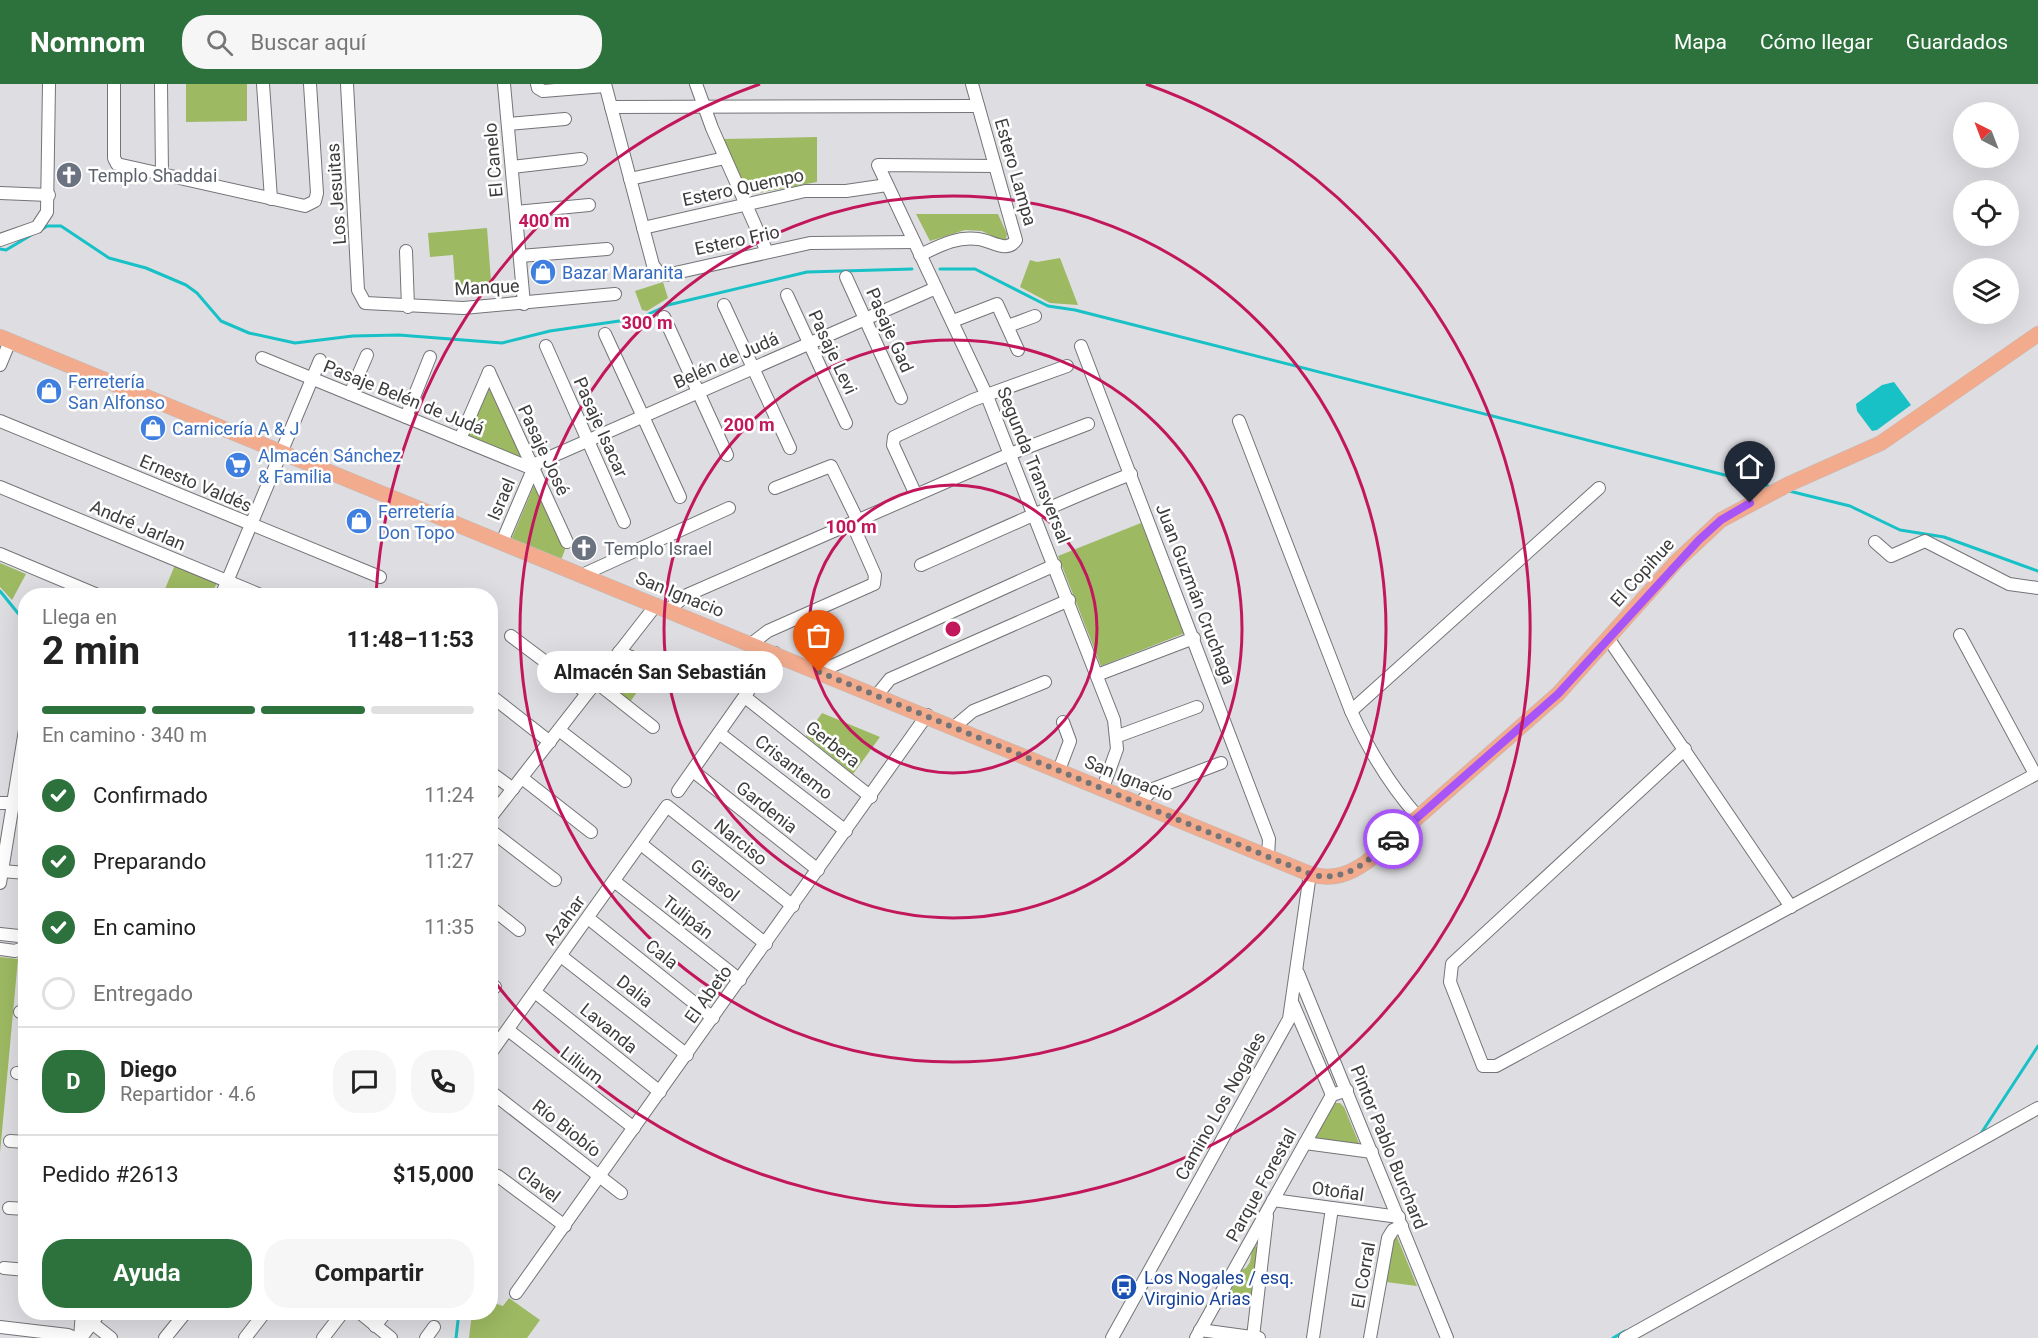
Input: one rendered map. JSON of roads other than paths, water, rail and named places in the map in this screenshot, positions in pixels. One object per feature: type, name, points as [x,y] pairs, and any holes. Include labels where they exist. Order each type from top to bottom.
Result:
[{"type":"main road","name":"El Copihue","points":[[1310,874],[1331,877],[1351,872],[1368,861],[1540,712],[1676,562],[1721,520],[1789,484],[1881,443],[2038,334]]},
{"type":"main road","name":"San Ignacio","points":[[5,339],[1310,874]]},
{"type":"street","points":[[0,240],[37,227],[47,213],[49,84]]},
{"type":"street","points":[[114,84],[115,163],[305,206],[313,204],[317,193],[310,84]]},
{"type":"street","points":[[161,84],[162,174]]},
{"type":"street","points":[[262,84],[271,199]]},
{"type":"street","name":"Los Jesuitas","points":[[347,84],[358,290],[362,301]]},
{"type":"street","name":"El Canelo","points":[[504,84],[524,304]]},
{"type":"street","points":[[537,84],[538,88],[543,91],[605,85]]},
{"type":"street","points":[[696,84],[725,158],[767,252]]},
{"type":"street","name":"Estero Lampa","points":[[920,255],[960,238],[985,240],[1004,247],[1015,243],[1016,240],[972,84]]},
{"type":"street","name":"Estero Frio","points":[[605,85],[643,228],[654,267],[658,273],[666,275],[816,243],[914,242]]},
{"type":"street","points":[[611,107],[978,106]]},
{"type":"street","points":[[508,124],[565,118]]},
{"type":"street","points":[[630,179],[725,158]]},
{"type":"street","points":[[512,167],[580,159]]},
{"type":"street","name":"Segunda Transversal","points":[[995,166],[878,165],[987,396],[1069,600],[1118,736]]},
{"type":"street","name":"Estero Quempo","points":[[643,228],[745,203],[806,191],[846,191],[887,185]]},
{"type":"street","points":[[0,193],[49,195]]},
{"type":"street","points":[[516,212],[589,205]]},
{"type":"street","points":[[520,256],[607,249]]},
{"type":"street","points":[[406,251],[408,307]]},
{"type":"street","name":"Pasaje Gad","points":[[846,277],[901,398]]},
{"type":"street","name":"Belén de Judá","points":[[533,469],[542,460],[936,288]]},
{"type":"street","name":"Manque","points":[[362,301],[372,305],[463,308],[615,294]]},
{"type":"street","name":"Pasaje Levi","points":[[787,295],[846,423]]},
{"type":"street","points":[[953,321],[997,304],[1018,350]]},
{"type":"street","points":[[724,305],[790,448]]},
{"type":"street","points":[[1008,326],[1035,316]]},
{"type":"street","points":[[664,317],[727,455]]},
{"type":"street","points":[[605,334],[680,497]]},
{"type":"street","points":[[0,365],[5,339]]},
{"type":"street","name":"Pasaje Isacar","points":[[546,346],[624,522]]},
{"type":"street","name":"Juan Guzmán Cruchaga","points":[[1081,346],[1269,838],[1268,856]]},
{"type":"street","points":[[350,394],[367,355]]},
{"type":"street","points":[[406,417],[430,357]]},
{"type":"street","name":"Pasaje Belén de Judá","points":[[262,358],[533,469]]},
{"type":"street","points":[[224,588],[320,360]]},
{"type":"street","points":[[916,495],[892,440],[897,435],[987,396],[1067,366]]},
{"type":"street","name":"Pasaje José","points":[[460,439],[489,372],[567,542]]},
{"type":"street","points":[[1239,421],[1351,711],[1368,748],[1388,782],[1418,817]]},
{"type":"street","name":"Ernesto Valdés","points":[[0,422],[380,577]]},
{"type":"street","points":[[498,808],[619,652],[662,608],[1010,454],[1088,424]]},
{"type":"street","points":[[751,644],[768,631],[874,584],[875,575],[831,465],[775,488]]},
{"type":"street","name":"Israel","points":[[502,542],[533,469]]},
{"type":"street","points":[[921,564],[1131,474]]},
{"type":"street","name":"André Jarlan","points":[[0,487],[244,588]]},
{"type":"street","points":[[1351,711],[1599,488]]},
{"type":"street","points":[[582,575],[729,508]]},
{"type":"street","points":[[1875,542],[1891,556],[1925,541],[2009,584],[2038,588]]},
{"type":"street","points":[[0,554],[72,588]]},
{"type":"street","points":[[819,672],[1055,565]]},
{"type":"street","points":[[877,695],[890,679],[1069,600]]},
{"type":"street","points":[[1685,749],[1454,960],[1449,973],[1450,982],[1480,1063],[1487,1067],[1496,1066],[2037,773],[1960,634]]},
{"type":"street","points":[[511,636],[587,693]]},
{"type":"street","points":[[1097,675],[1194,638]]},
{"type":"street","points":[[1608,638],[1791,907]]},
{"type":"street","points":[[619,652],[701,686]]},
{"type":"street","points":[[678,791],[775,653]]},
{"type":"street","points":[[596,682],[653,727]]},
{"type":"street","points":[[954,727],[965,716],[979,708],[1045,682]]},
{"type":"street","name":"Gerbera","points":[[745,697],[871,797]]},
{"type":"street","points":[[498,702],[550,742]]},
{"type":"street","points":[[1103,788],[1114,760],[1118,736],[1197,706]]},
{"type":"street","name":"El Abeto","points":[[516,1293],[927,716]]},
{"type":"street","points":[[1059,770],[1070,741],[1063,722]]},
{"type":"street","points":[[559,730],[625,781]]},
{"type":"street","name":"Crisantemo","points":[[719,732],[846,831]]},
{"type":"street","points":[[1140,803],[1154,789],[1221,763]]},
{"type":"street","name":"Gardenia","points":[[693,771],[819,870]]},
{"type":"street","points":[[18,773],[1,877],[18,874]]},
{"type":"street","points":[[498,778],[513,789]]},
{"type":"street","points":[[522,778],[591,831]]},
{"type":"street","name":"Azahar","points":[[498,1043],[668,806]]},
{"type":"street","name":"Narciso","points":[[668,806],[793,906]]},
{"type":"street","points":[[498,836],[555,880]]},
{"type":"street","name":"Girasol","points":[[641,844],[766,944]]},
{"type":"street","name":"Camino Los Nogales","points":[[1112,1338],[1287,1024],[1293,1004],[1310,874]]},
{"type":"street","name":"Tulipán","points":[[614,881],[740,980]]},
{"type":"street","points":[[498,913],[519,930]]},
{"type":"street","name":"Cala","points":[[588,918],[713,1018]]},
{"type":"street","points":[[0,934],[18,936]]},
{"type":"street","points":[[0,949],[18,950]]},
{"type":"street","name":"Dalia","points":[[561,956],[687,1055]]},
{"type":"street","name":"Pintor Pablo Burchard","points":[[1297,970],[1447,1338]]},
{"type":"street","name":"Lavanda","points":[[535,992],[660,1092]]},
{"type":"street","name":"Pintor Pablo Burchard","points":[[1293,1004],[1332,1095]]},
{"type":"street","name":"Lilium","points":[[508,1030],[634,1128]]},
{"type":"street","points":[[1332,1095],[1347,1090]]},
{"type":"street","name":"Parque Forestal","points":[[1198,1334],[1332,1095]]},
{"type":"street","name":"Río Biobío","points":[[498,1097],[621,1193]]},
{"type":"street","points":[[1625,1338],[2038,1108]]},
{"type":"street","points":[[10,1141],[18,1142]]},
{"type":"street","points":[[1305,1143],[1372,1152]]},
{"type":"street","name":"Clavel","points":[[498,1176],[565,1226]]},
{"type":"street","points":[[1198,1334],[1257,1337],[1271,1205]]},
{"type":"street","name":"Otoñal","points":[[1271,1205],[1332,1208],[1400,1222]]},
{"type":"street","points":[[9,1208],[18,1209]]},
{"type":"street","points":[[1313,1338],[1332,1208]]},
{"type":"street","name":"El Corral","points":[[1370,1338],[1388,1238],[1400,1222]]},
{"type":"street","points":[[4,1268],[18,1269]]},
{"type":"street","points":[[80,1338],[81,1320]]},
{"type":"street","points":[[80,1338],[94,1320]]},
{"type":"street","points":[[165,1338],[180,1320]]},
{"type":"street","points":[[245,1338],[259,1320]]},
{"type":"street","points":[[323,1338],[337,1320]]},
{"type":"street","points":[[368,1320],[391,1338]]},
{"type":"street","points":[[375,1326],[380,1320]]},
{"type":"street","points":[[92,1323],[111,1338]]},
{"type":"street","points":[[0,1327],[68,1335],[75,1338]]},
{"type":"street","points":[[426,1338],[435,1327]]},
{"type":"water","points":[[1894,382],[1911,405],[1877,430],[1872,431],[1857,411],[1856,404],[1882,385]]},
{"type":"waterway","points":[[41,230],[47,226],[61,226],[109,258],[146,268],[186,285],[197,293],[221,321],[249,333],[295,343],[353,336],[399,335],[502,343],[550,331],[640,318],[668,305],[807,272],[912,269]]},
{"type":"waterway","points":[[0,249],[6,250],[33,234]]},
{"type":"waterway","points":[[940,269],[975,269],[1048,306],[1075,310],[1768,486]]},
{"type":"waterway","points":[[1789,491],[1850,506],[1900,530],[1944,537],[2038,571]]},
{"type":"waterway","points":[[0,591],[18,613]]},
{"type":"waterway","points":[[1980,1135],[2038,1046]]},
{"type":"waterway","points":[[456,1338],[458,1320]]},
{"type":"waterway","points":[[1613,1338],[1625,1331]]},
{"type":"place","name":"Templo Shaddai","points":[[69,175]]},
{"type":"place","name":"Bazar Maranita","points":[[543,272]]},
{"type":"place","name":"Ferretería San Alfonso","points":[[49,391]]},
{"type":"place","name":"Carnicería A & J","points":[[153,428]]},
{"type":"place","name":"Almacén Sánchez & Familia","points":[[238,465]]},
{"type":"place","name":"Ferretería Don Topo","points":[[359,521]]},
{"type":"place","name":"Templo Israel","points":[[584,548]]},
{"type":"place","name":"Almacén San Sebastián","points":[[819,672]]},
{"type":"place","name":"Los Nogales / esq. Virginio Arias","points":[[1124,1287]]}]
